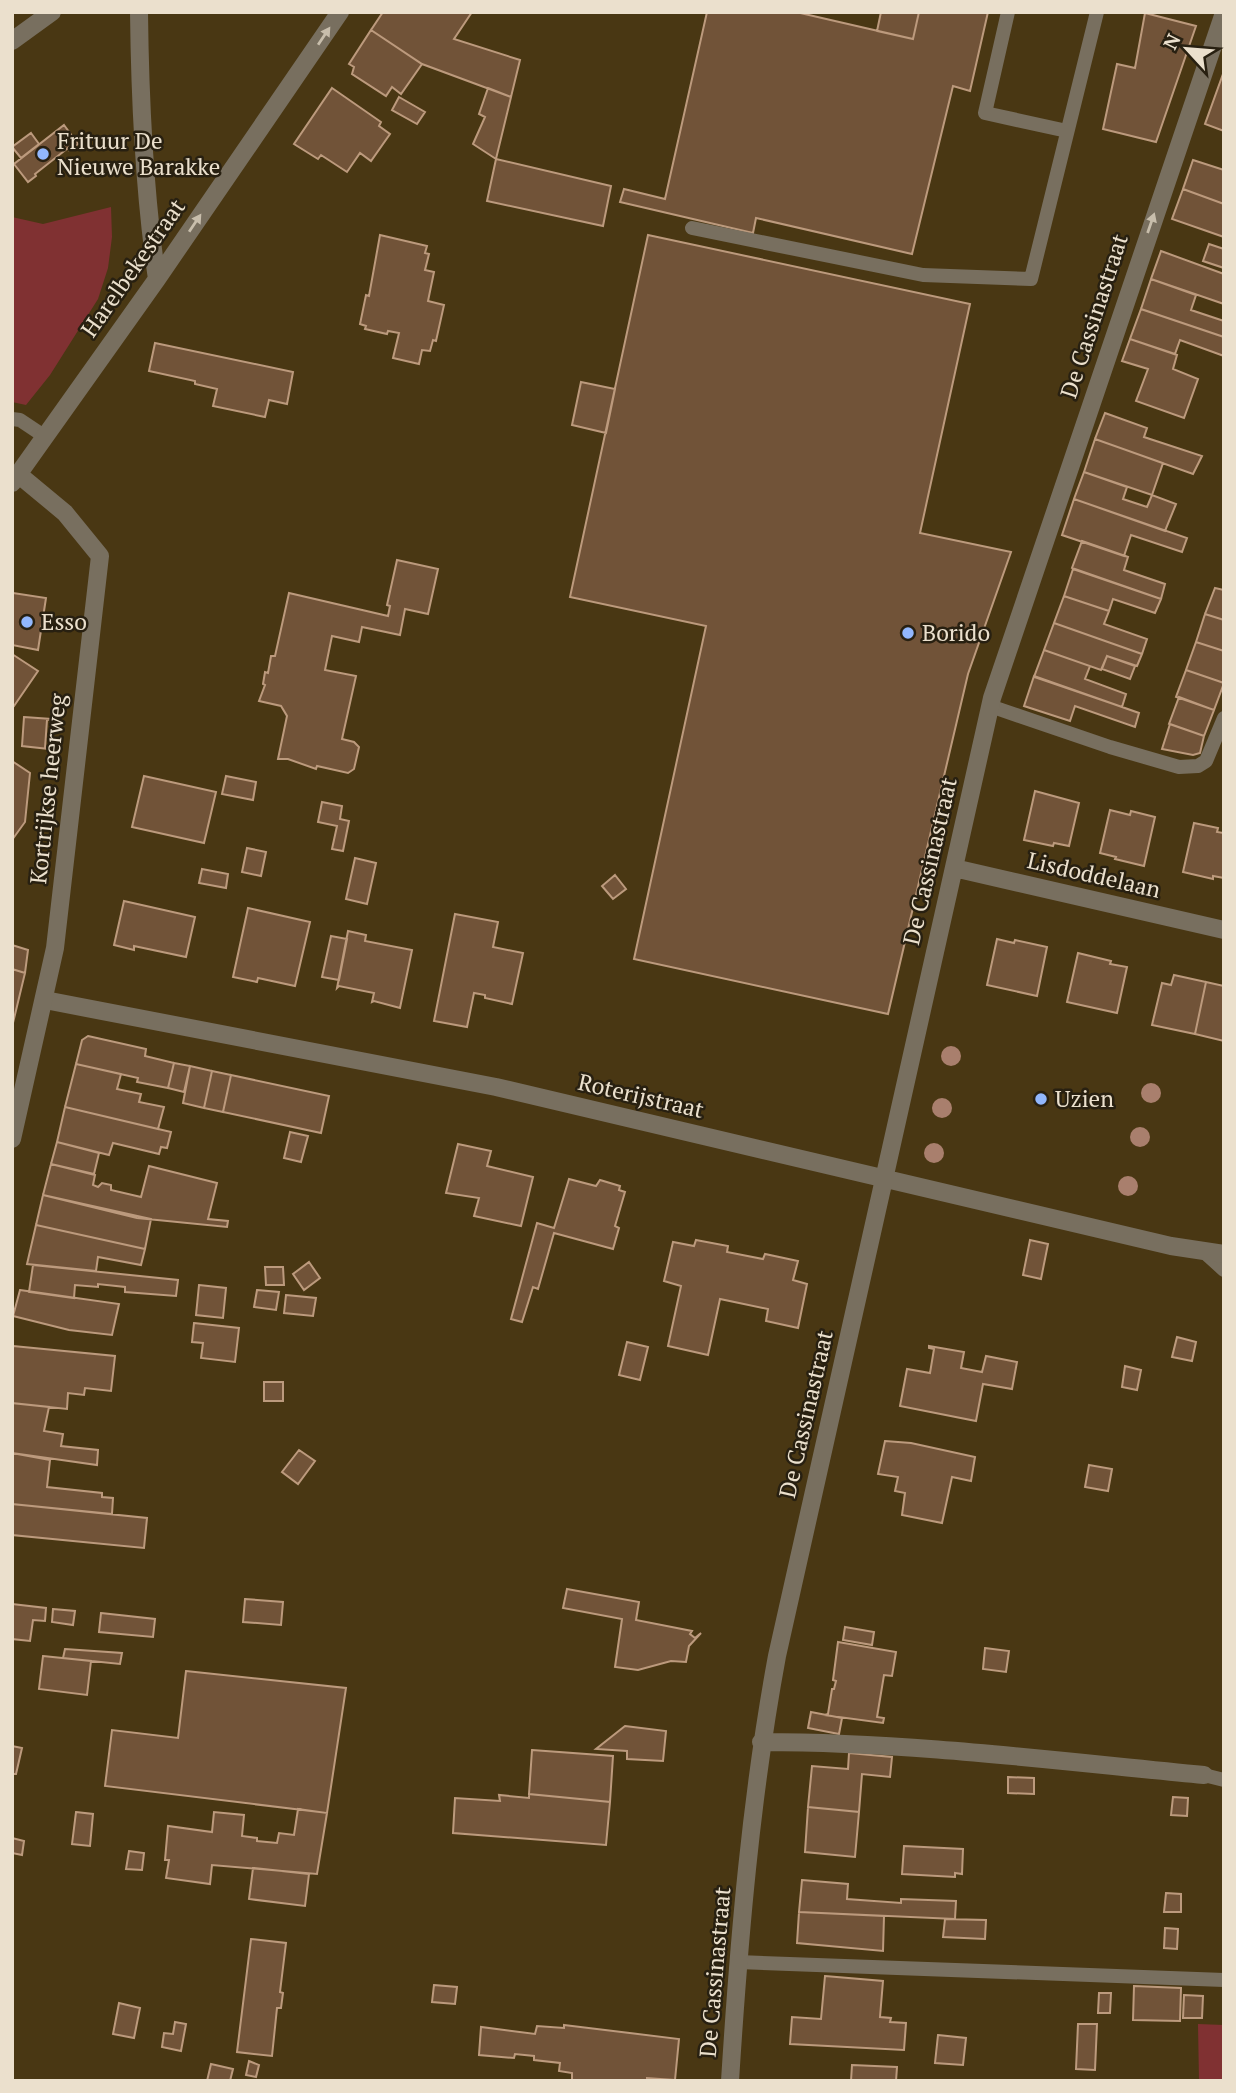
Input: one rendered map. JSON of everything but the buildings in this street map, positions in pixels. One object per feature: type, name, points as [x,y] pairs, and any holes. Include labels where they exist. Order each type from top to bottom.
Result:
[{"type":"street","points":[[12,41],[52,12]]},
{"type":"street","points":[[139,12],[140,101],[156,279]]},
{"type":"street","name":"Harelbekestraat","points":[[15,479],[340,12]]},
{"type":"street","name":"De Cassinastraat","points":[[730,2081],[738,1962],[761,1742],[777,1656],[990,706],[1224,13]]},
{"type":"street","name":"Kortrijkse heerweg","points":[[12,1139],[55,948],[100,556],[65,513],[15,479]]},
{"type":"street","name":"Lisdoddelaan","points":[[954,868],[1224,930]]},
{"type":"street","name":"Roterijstraat","points":[[45,1000],[496,1087],[1158,1243],[1224,1254]]},
{"type":"street","points":[[761,1742],[821,1742],[949,1750],[1204,1776]]},
{"type":"lane","points":[[1007,12],[985,113],[1067,131]]},
{"type":"lane","points":[[692,228],[923,275],[1031,279],[1097,12]]},
{"type":"lane","points":[[12,419],[44,436]]},
{"type":"lane","points":[[990,706],[1110,747],[1179,767],[1198,766],[1206,761],[1224,718]]},
{"type":"lane","points":[[1202,1250],[1224,1270]]},
{"type":"lane","points":[[1204,1776],[1224,1780]]},
{"type":"lane","points":[[738,1962],[1224,1980]]},
{"type":"shaded area","points":[[111,207],[112,237],[108,268],[98,299],[50,375],[26,405],[12,402],[12,217],[43,224]]},
{"type":"shaded area","points":[[1198,2024],[1224,2025],[1224,2081],[1199,2081]]},
{"type":"place","name":"Frituur De Nieuwe Barakke","points":[[43,154]]},
{"type":"place","name":"Esso","points":[[27,622]]},
{"type":"place","name":"Borido","points":[[908,633]]},
{"type":"place","name":"Uzien","points":[[1041,1099]]}]
